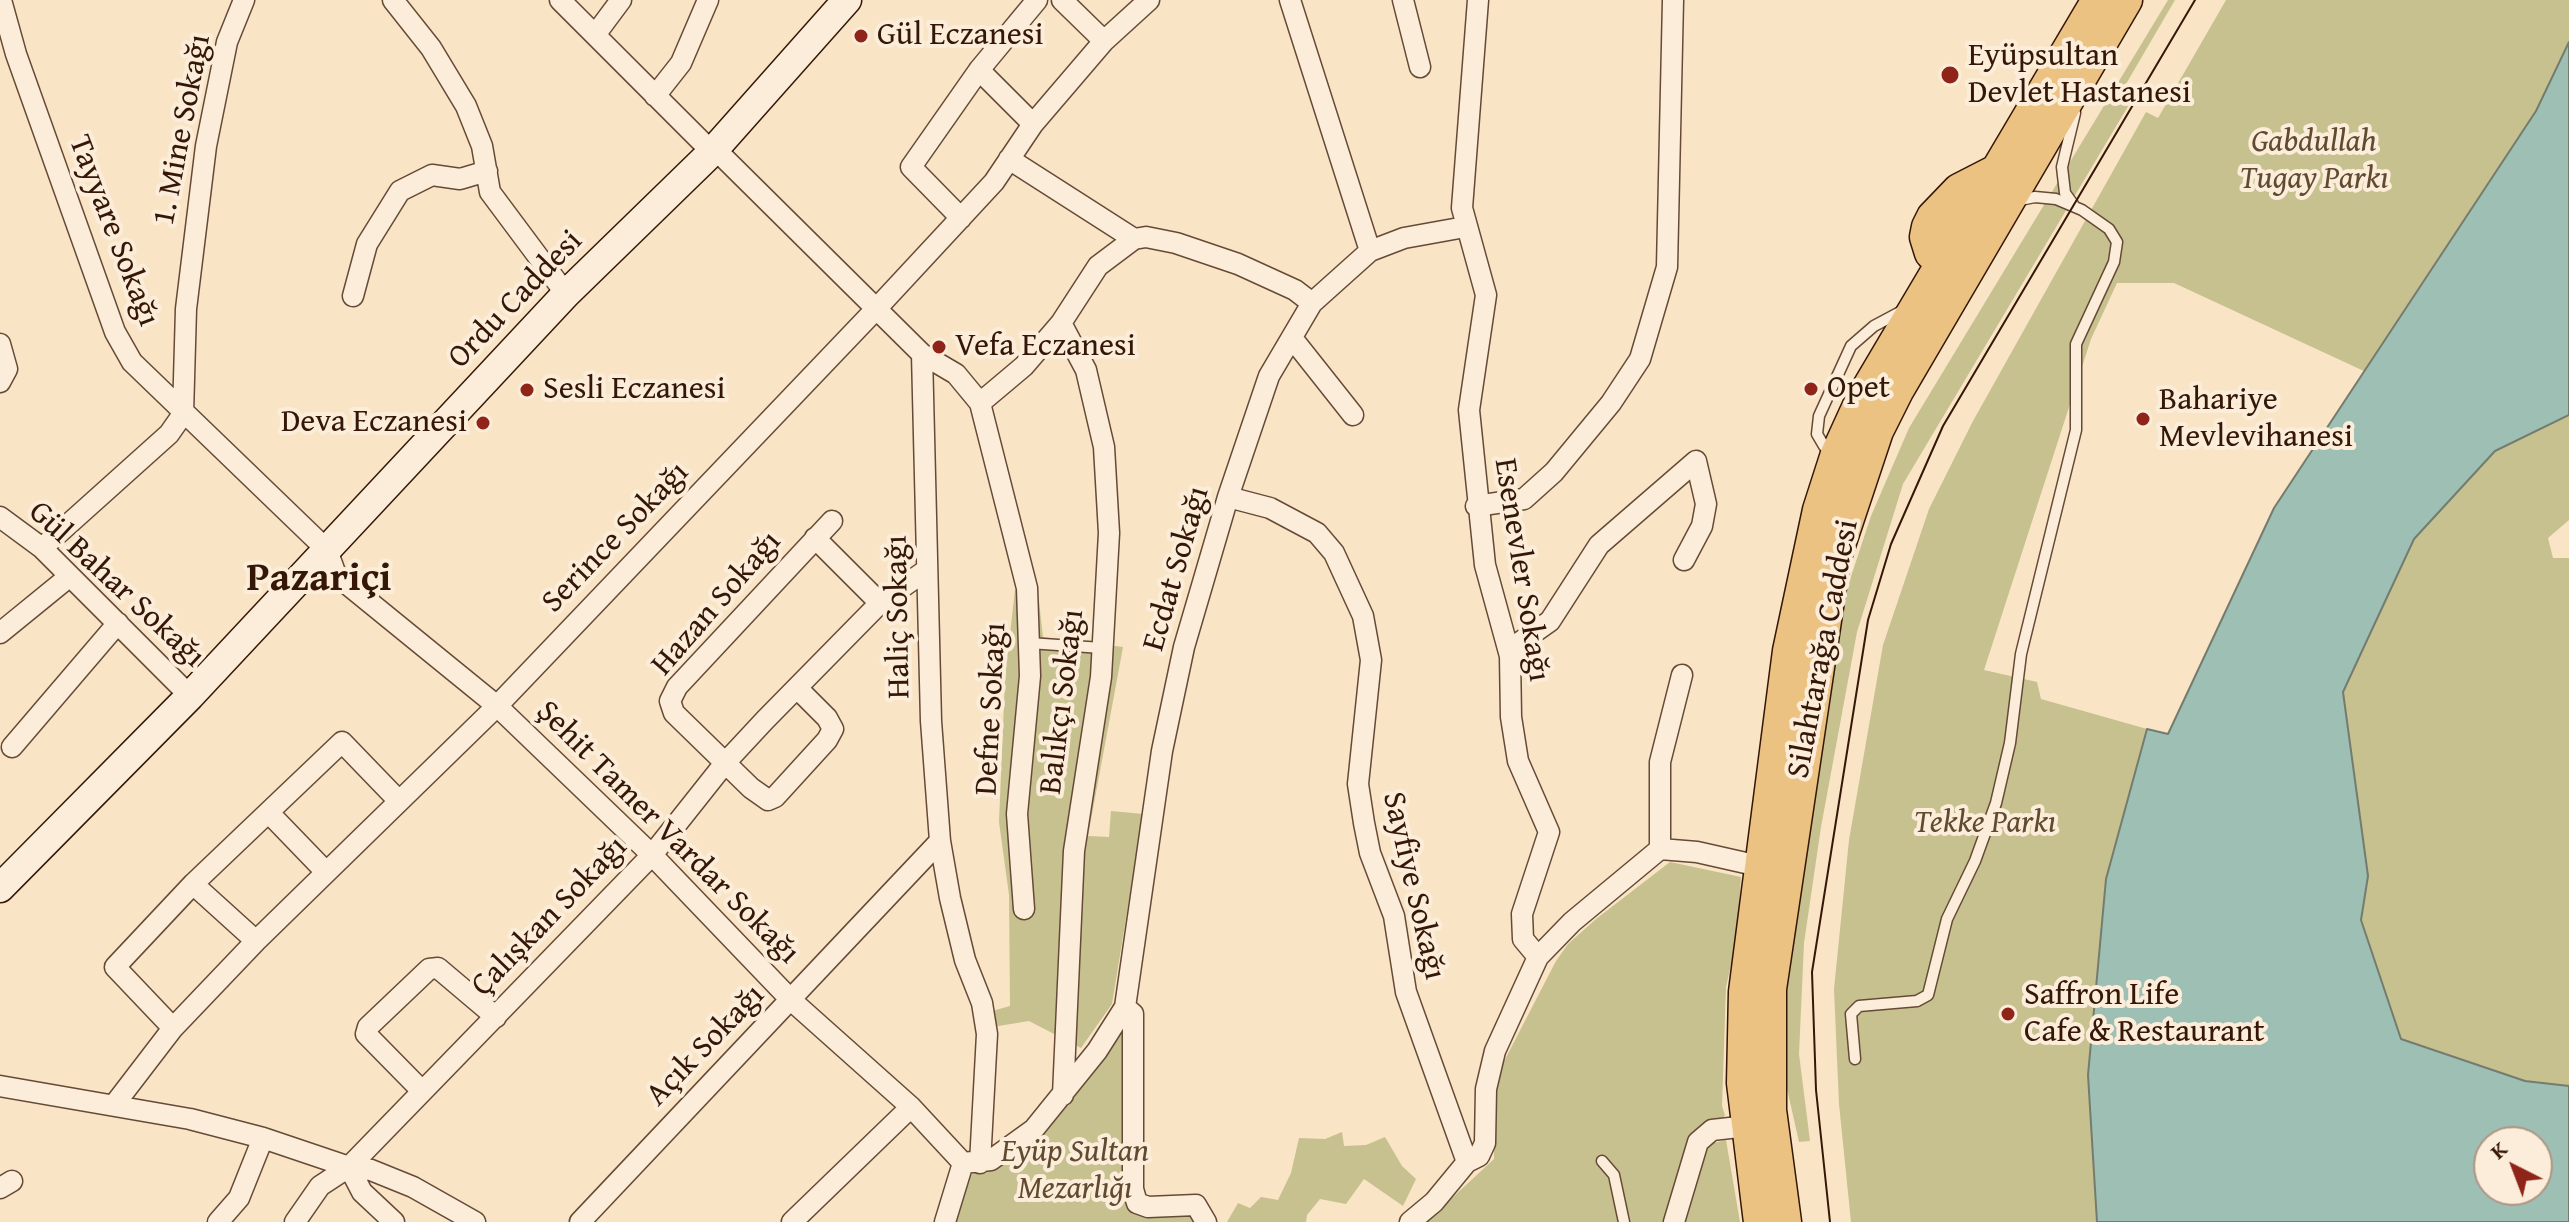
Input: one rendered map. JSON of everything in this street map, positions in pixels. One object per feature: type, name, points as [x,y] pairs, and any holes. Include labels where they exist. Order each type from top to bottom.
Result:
[{"type":"main road","name":"Ordu Caddesi","points":[[0,888],[190,696],[566,294],[714,150],[847,0]]},
{"type":"main road","points":[[1955,265],[1927,247],[1926,237],[1933,217],[1959,190],[1996,171],[2098,0]]},
{"type":"main road","name":"Silahtarağa Caddesi","points":[[1760,1222],[1743,1083],[1745,992],[1759,866],[1801,582],[1837,454],[1863,397],[1917,305],[1955,265],[2005,203],[2126,0]]},
{"type":"main road","name":"Silahtarağa Caddesi","points":[[1785,1222],[1770,1110],[1770,989],[1834,560],[1877,431],[1955,265]]},
{"type":"street","name":"Tayyare Sokağı","points":[[1,0],[21,68],[115,332],[132,362],[327,550]]},
{"type":"street","name":"1. Mine Sokağı","points":[[183,414],[186,309],[200,187],[227,42],[244,0]]},
{"type":"street","points":[[393,0],[431,48],[460,93],[482,146],[490,192],[566,294]]},
{"type":"street","points":[[560,0],[922,354]]},
{"type":"street","points":[[595,35],[621,0]]},
{"type":"street","points":[[655,96],[681,63],[708,0]]},
{"type":"street","points":[[961,218],[911,167],[979,70],[1037,0]]},
{"type":"street","points":[[1062,0],[1104,41]]},
{"type":"street","name":"Serince Sokağı","points":[[114,1105],[173,1028],[256,941],[497,706],[877,308],[994,182],[1033,124],[1104,41],[1149,0]]},
{"type":"street","points":[[1290,0],[1370,251],[1404,238],[1465,227]]},
{"type":"street","points":[[1403,0],[1420,67]]},
{"type":"street","name":"Esenevler Sokağı","points":[[1478,0],[1462,208],[1486,295],[1469,410],[1476,506],[1485,565],[1510,656],[1511,717],[1518,761],[1549,832],[1522,914],[1523,939],[1538,957]]},
{"type":"street","points":[[1476,506],[1524,499],[1563,460],[1611,403],[1640,359],[1667,267],[1673,0]]},
{"type":"street","points":[[979,70],[1033,124]]},
{"type":"street","points":[[1009,159],[1134,239]]},
{"type":"street","points":[[353,296],[367,244],[400,191],[432,175],[460,179],[487,171]]},
{"type":"street","points":[[980,403],[1024,366],[1061,323],[1098,266],[1134,239],[1146,237],[1176,243],[1238,264],[1295,290],[1312,303]]},
{"type":"street","name":"Ecdat Sokağı","points":[[1206,1222],[1196,1205],[1148,1207],[1137,1203],[1133,1189],[1133,1014],[1125,1007],[1162,751],[1184,647],[1228,497],[1269,376],[1312,303],[1370,251]]},
{"type":"street","name":"Balıkçı Sokağı","points":[[1061,323],[1086,370],[1104,447],[1109,533],[1102,648],[1074,851],[1063,1095]]},
{"type":"street","points":[[1292,338],[1353,415]]},
{"type":"street","points":[[0,344],[7,369],[0,382]]},
{"type":"street","name":"Defne Sokağı","points":[[922,354],[956,374],[980,403],[1027,588],[1030,676],[1017,814],[1024,909]]},
{"type":"street","name":"Haliç Sokağı","points":[[922,354],[925,571],[940,841],[965,960],[982,1003],[987,1034],[972,1163],[945,1222]]},
{"type":"street","points":[[42,548],[169,434],[183,414]]},
{"type":"street","points":[[1510,656],[1519,643],[1550,621],[1599,545],[1696,461],[1706,504],[1702,526],[1684,560]]},
{"type":"street","name":"Sayfiye Sokağı","points":[[1228,497],[1270,508],[1317,533],[1334,553],[1363,616],[1371,660],[1358,784],[1364,823],[1370,853],[1394,916],[1406,992],[1467,1162]]},
{"type":"street","name":"Gül Bahar Sokağı","points":[[0,517],[42,548],[190,696]]},
{"type":"street","name":"Hazan Sokağı","points":[[725,763],[674,713],[670,701],[677,687],[832,521]]},
{"type":"street","points":[[815,538],[880,603]]},
{"type":"street","name":"Şehit Tamer Vardar Sokağı","points":[[327,550],[336,575],[497,706],[652,855],[791,1000],[972,1163]]},
{"type":"street","name":"Çalışkan Sokağı","points":[[295,1222],[320,1186],[349,1167],[652,855],[725,763],[797,688],[880,603],[925,571]]},
{"type":"street","points":[[0,633],[70,576]]},
{"type":"street","points":[[12,747],[118,623]]},
{"type":"street","points":[[1660,849],[1660,762],[1682,675]]},
{"type":"street","points":[[725,763],[761,798],[768,800],[775,797],[827,740],[833,729],[827,718],[797,688]]},
{"type":"street","points":[[173,1028],[115,967],[193,884],[270,814],[342,742],[398,800]]},
{"type":"street","points":[[270,814],[326,872]]},
{"type":"street","name":"Açık Sokağı","points":[[580,1222],[940,841]]},
{"type":"street","points":[[1410,1222],[1434,1202],[1467,1162],[1479,1156],[1485,1143],[1486,1089],[1495,1051],[1538,957],[1572,922],[1660,849],[1697,852],[1759,866]]},
{"type":"street","points":[[193,884],[256,941]]},
{"type":"street","points":[[422,1091],[366,1034],[368,1027],[429,969],[438,968],[496,1017]]},
{"type":"street","points":[[972,1163],[1034,1129],[1115,1026],[1125,1007]]},
{"type":"street","points":[[0,1086],[190,1119],[263,1138],[349,1167],[371,1170],[413,1187],[475,1222]]},
{"type":"street","points":[[792,1222],[911,1107]]},
{"type":"street","points":[[1674,1222],[1698,1142],[1712,1130],[1748,1126]]},
{"type":"street","points":[[218,1222],[239,1198],[263,1138]]},
{"type":"street","points":[[349,1167],[362,1192],[394,1222]]},
{"type":"lane","points":[[1855,1059],[1851,1014],[1859,1006],[1917,1001],[1928,995],[1947,919],[1975,861],[1996,803],[2010,743],[2021,654],[2076,430],[2076,344],[2114,262],[2117,242],[2109,229],[2074,205],[2065,193],[2062,167],[2076,109],[2079,81]]},
{"type":"lane","points":[[2005,203],[2035,197],[2074,205]]},
{"type":"lane","points":[[1029,643],[1102,648]]},
{"type":"lane","points":[[1602,1161],[1614,1175],[1624,1222]]},
{"type":"green space","points":[[2168,0],[2175,0],[2119,96],[2130,103],[1903,484],[1857,632],[1821,827],[1804,943],[1799,1054],[1810,1141],[1799,1142],[1786,1084],[1783,1001],[1834,628],[1871,516],[1909,428]]},
{"type":"green space","points":[[2226,0],[2569,0],[2569,42],[2536,111],[2366,372],[2174,283],[2117,283],[2091,339],[1984,670],[2037,682],[2041,699],[2147,729],[2106,879],[2088,1075],[2097,1222],[1851,1222],[1839,1104],[1834,989],[1849,840],[1883,645],[1929,509],[1973,421],[2146,112],[2158,118]]},
{"type":"green space","points":[[2569,415],[2569,520],[2548,538],[2553,558],[2569,558],[2569,1086],[2525,1081],[2401,1039],[2361,920],[2368,876],[2343,692],[2414,539],[2495,451]]},
{"type":"green space","points":[[1037,584],[1043,637],[1123,647],[1088,836],[1109,837],[1111,811],[1143,814],[1112,1004],[1081,1048],[1029,1021],[980,1029],[978,1015],[1010,1006],[1009,895],[999,822],[1005,679],[1015,590]]},
{"type":"green space","points":[[1670,862],[1741,877],[1737,938],[1726,987],[1722,1106],[1725,1115],[1668,1222],[1426,1222],[1494,1159],[1494,1091],[1499,1071],[1556,961],[1568,944],[1596,919]]},
{"type":"green space","name":"Eyüp Sultan Mezarlığı","points":[[1123,1033],[1127,1207],[1140,1214],[1188,1213],[1195,1222],[954,1222],[963,1183],[1117,1035]]},
{"type":"green space","points":[[1342,1132],[1344,1146],[1366,1145],[1385,1137],[1402,1166],[1416,1179],[1403,1206],[1364,1179],[1346,1204],[1320,1199],[1307,1215],[1306,1222],[1227,1222],[1238,1203],[1250,1208],[1261,1197],[1278,1200],[1291,1173],[1299,1138],[1325,1139]]},
{"type":"green space","points":[[1726,1140],[1740,1222],[1680,1222],[1701,1146]]},
{"type":"water","points":[[2569,42],[2569,415],[2495,451],[2414,539],[2343,692],[2368,876],[2361,920],[2401,1039],[2525,1081],[2569,1086],[2569,1222],[2097,1222],[2088,1075],[2106,879],[2147,729],[2168,734],[2274,508],[2536,111]]},
{"type":"tram line","points":[[1830,1222],[1816,1090],[1812,972],[1868,620],[1891,544],[1943,426],[2195,0]]},
{"type":"place","name":"Gül Eczanesi","points":[[861,36]]},
{"type":"place","name":"Eyüpsultan Devlet Hastanesi","points":[[1950,75]]},
{"type":"place","name":"Vefa Eczanesi","points":[[939,347]]},
{"type":"place","name":"Opet","points":[[1811,389]]},
{"type":"place","name":"Sesli Eczanesi","points":[[527,390]]},
{"type":"place","name":"Bahariye Mevlevihanesi","points":[[2143,419]]},
{"type":"place","name":"Deva Eczanesi","points":[[483,423]]},
{"type":"place","name":"Saffron Life Cafe & Restaurant","points":[[2008,1014]]},
{"type":"district","name":"Pazariçi","points":[[319,580]]},
{"type":"park label","name":"Gabdullah Tugay Parkı","points":[[2314,162]]},
{"type":"park label","name":"Tekke Parkı","points":[[1985,824]]}]
